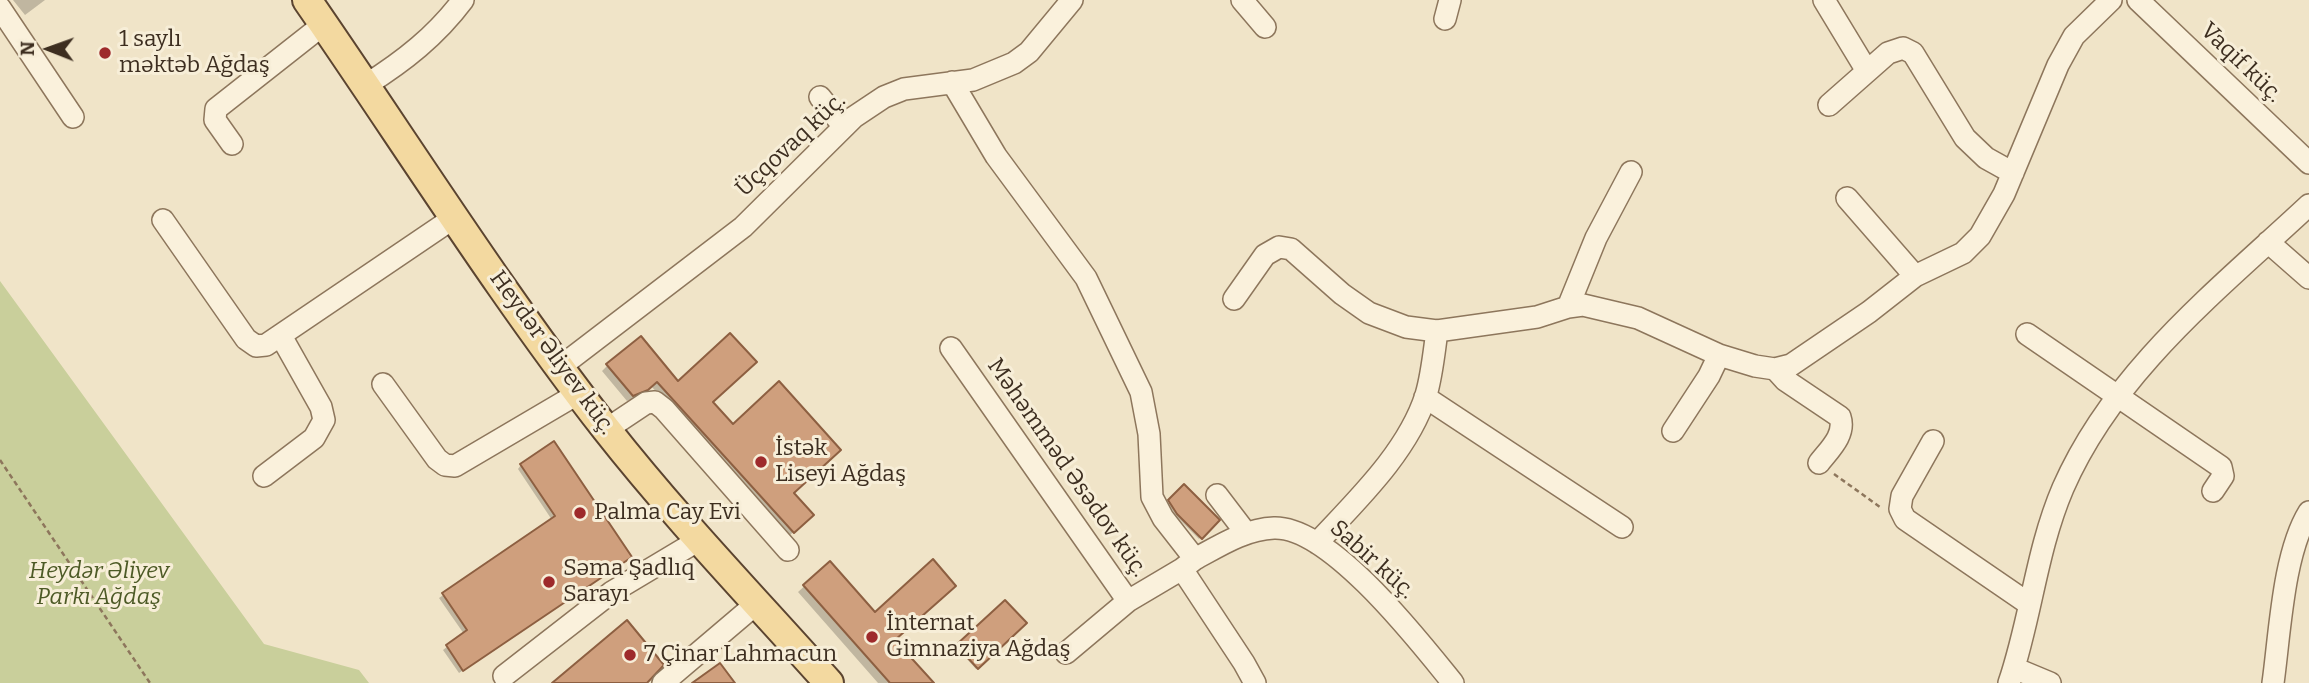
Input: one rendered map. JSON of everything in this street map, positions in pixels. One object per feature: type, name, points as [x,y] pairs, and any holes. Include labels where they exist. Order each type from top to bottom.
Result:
[{"type":"main road","name":"Heydər Əliyev küç.","points":[[307,0],[579,393],[699,540],[829,683]]},
{"type":"street","points":[[366,86],[419,48],[446,23],[463,0]]},
{"type":"street","name":"Üçqovaq küç.","points":[[560,368],[743,227],[854,117],[904,89],[973,80],[1014,63],[1029,52],[1072,0]]},
{"type":"street","points":[[1242,0],[1265,27]]},
{"type":"street","points":[[1824,0],[1867,71]]},
{"type":"street","points":[[1234,299],[1265,255],[1279,247],[1291,249],[1342,294],[1369,313],[1406,327],[1437,331],[1537,317],[1583,305],[1638,318],[1719,355],[1755,366],[1775,369],[1791,365],[1869,312],[1914,276],[1951,261],[1963,253],[1980,236],[2004,194],[2058,65],[2074,36],[2111,0]]},
{"type":"street","name":"Vaqif küç.","points":[[2138,0],[2309,163]]},
{"type":"street","points":[[0,8],[73,117]]},
{"type":"street","points":[[232,144],[215,120],[216,109],[324,24]]},
{"type":"street","points":[[1829,105],[1888,53],[1902,48],[1913,53],[1965,138],[1986,158],[2013,173]]},
{"type":"street","name":"Məhəmməd Əsədov küç.","points":[[952,82],[996,156],[1086,278],[1141,392],[1149,434],[1152,497],[1255,683]]},
{"type":"street","points":[[820,97],[844,127]]},
{"type":"street","points":[[1568,307],[1596,238],[1631,172]]},
{"type":"street","points":[[1847,198],[1914,276]]},
{"type":"street","points":[[2050,683],[2011,675],[2050,523],[2064,486],[2098,424],[2142,364],[2309,205]]},
{"type":"street","points":[[163,220],[246,339],[256,346],[266,345],[281,336],[455,217]]},
{"type":"street","points":[[2268,243],[2309,278]]},
{"type":"street","points":[[1317,543],[1378,477],[1403,442],[1425,397],[1437,331]]},
{"type":"street","points":[[2027,334],[2221,467],[2223,476],[2213,491]]},
{"type":"street","points":[[264,476],[314,438],[324,421],[321,407],[281,336]]},
{"type":"street","name":"Məhəmməd Əsədov küç.","points":[[951,348],[1128,601],[1188,564]]},
{"type":"street","points":[[1673,430],[1709,376],[1719,355]]},
{"type":"street","points":[[1775,369],[1785,380],[1840,417],[1842,424],[1839,436],[1819,463]]},
{"type":"street","points":[[383,384],[437,459],[445,465],[455,466],[579,393]]},
{"type":"street","points":[[1425,397],[1622,527]]},
{"type":"street","points":[[607,429],[646,403],[655,402],[788,550]]},
{"type":"street","points":[[1933,441],[1902,496],[1900,509],[1905,519],[2029,604]]},
{"type":"street","points":[[1217,495],[1247,533]]},
{"type":"street","points":[[2273,683],[2290,564],[2303,522],[2309,512]]},
{"type":"street","name":"Sabir küç.","points":[[1188,564],[1247,533],[1274,528],[1296,530],[1334,554],[1370,588],[1411,631],[1453,683]]},
{"type":"street","points":[[504,676],[612,593],[699,540]]},
{"type":"street","points":[[1066,653],[1128,601]]},
{"type":"street","points":[[663,683],[757,604]]},
{"type":"path","points":[[0,460],[150,683]]},
{"type":"path","points":[[1819,463],[1882,508],[1891,511],[1900,509]]},
{"type":"green space","name":"Heydər Əliyev Parkı Ağdaş","points":[[0,281],[264,644],[359,670],[369,683],[0,683]]},
{"type":"building","points":[[730,333],[757,362],[713,402],[733,424],[779,381],[841,450],[794,493],[814,515],[794,533],[657,382],[648,390],[633,396],[606,364],[641,336],[678,381]]},
{"type":"building","points":[[554,441],[632,557],[463,671],[446,645],[467,630],[442,593],[555,516],[520,464]]},
{"type":"building","points":[[1184,484],[1220,520],[1202,539],[1177,514],[1168,500]]},
{"type":"building","points":[[933,559],[956,586],[895,640],[934,683],[890,683],[803,585],[830,561],[875,612]]},
{"type":"building","points":[[1005,600],[1027,623],[978,669],[956,645]]},
{"type":"building","points":[[627,620],[664,665],[647,683],[552,683]]},
{"type":"building","points":[[720,663],[735,683],[692,683]]},
{"type":"place","name":"1 saylı məktəb Ağdaş","points":[[105,53]]},
{"type":"place","name":"İstək Liseyi Ağdaş","points":[[761,462]]},
{"type":"place","name":"Palma Cay Evi","points":[[580,513]]},
{"type":"place","name":"Səma Şadlıq Sarayı","points":[[549,582]]},
{"type":"place","name":"İnternat Gimnaziya Ağdaş","points":[[872,637]]},
{"type":"place","name":"7 Çinar Lahmacun","points":[[630,655]]}]
